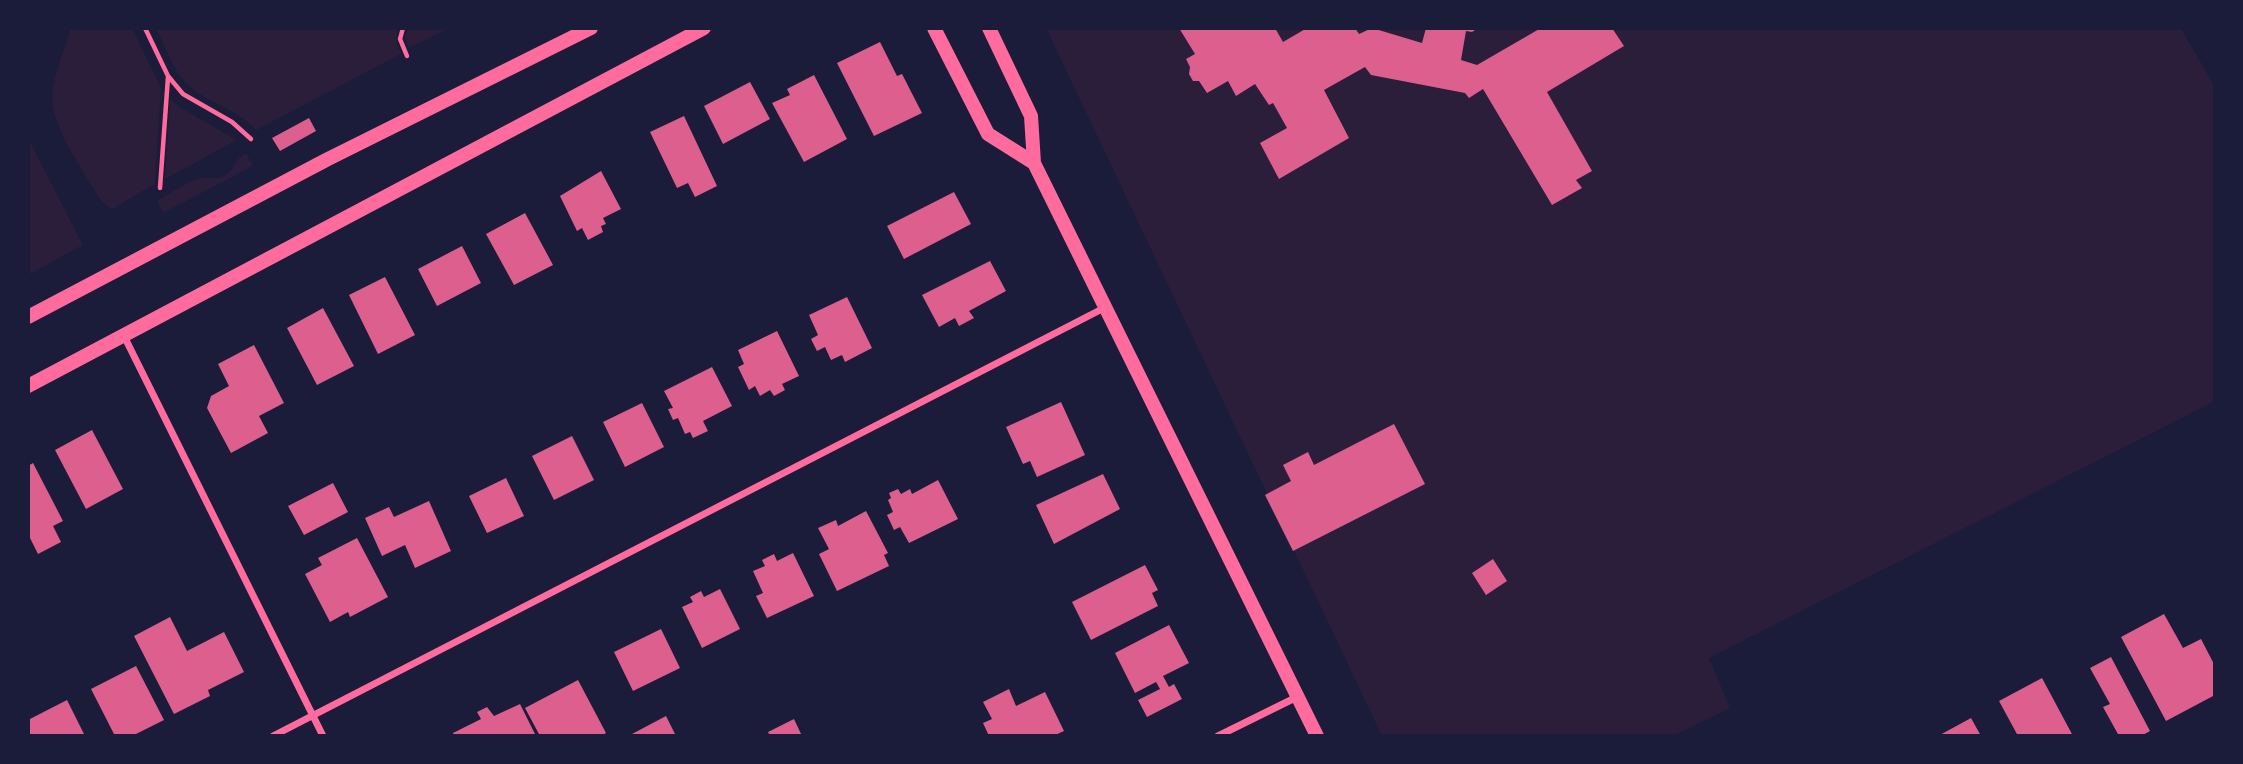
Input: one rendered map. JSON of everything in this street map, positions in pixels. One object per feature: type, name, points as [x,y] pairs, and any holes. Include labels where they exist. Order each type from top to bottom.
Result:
[{"type":"main road","points":[[28,317],[328,159],[591,28]]},
{"type":"main road","points":[[28,386],[704,28]]},
{"type":"main road","points":[[934,28],[988,134],[1034,163]]},
{"type":"main road","points":[[989,28],[1031,116],[1034,163],[1317,736]]},
{"type":"street","points":[[273,736],[1107,307]]},
{"type":"street","points":[[124,335],[323,736]]},
{"type":"street","points":[[1218,736],[1298,696]]},
{"type":"path","points":[[145,28],[168,76],[183,94],[232,122],[251,139]]},
{"type":"path","points":[[403,28],[400,39],[407,56]]},
{"type":"path","points":[[160,188],[168,76]]},
{"type":"shaded area","points":[[71,28],[132,28],[161,88],[155,184],[112,209],[98,196],[77,161],[53,109],[55,80]]},
{"type":"shaded area","points":[[156,28],[398,28],[396,42],[401,54],[256,130],[241,117],[188,85],[174,66]]},
{"type":"shaded area","points":[[409,28],[449,28],[409,48],[405,38]]},
{"type":"shaded area","points":[[1046,28],[2186,28],[2182,30],[2215,87],[2215,401],[1709,658],[1730,708],[1673,736],[1382,736]]},
{"type":"shaded area","points":[[170,99],[237,140],[165,179]]},
{"type":"shaded area","points":[[28,138],[83,245],[28,275]]},
{"type":"shaded area","points":[[246,153],[253,166],[163,213],[157,201],[198,179],[224,176]]},
{"type":"building","points":[[1179,28],[1275,28],[1283,42],[1307,28],[1355,28],[1359,34],[1372,28],[1422,43],[1426,28],[1478,28],[1472,32],[1466,31],[1461,60],[1477,65],[1541,28],[1612,28],[1624,46],[1547,92],[1592,171],[1576,180],[1582,188],[1552,205],[1483,89],[1469,98],[1465,93],[1371,75],[1365,67],[1324,90],[1349,138],[1279,179],[1260,143],[1287,128],[1273,103],[1269,105],[1255,84],[1236,96],[1228,81],[1207,93],[1199,81],[1193,81],[1189,74],[1190,67],[1186,59],[1195,54]]},
{"type":"building","points":[[880,42],[897,76],[902,74],[922,113],[874,136],[837,63]]},
{"type":"building","points":[[814,75],[847,139],[804,162],[772,103],[790,95],[787,89]]},
{"type":"building","points":[[750,82],[770,119],[723,144],[704,106]]},
{"type":"building","points":[[684,116],[717,186],[695,197],[688,183],[677,188],[650,132]]},
{"type":"building","points":[[309,118],[316,131],[280,151],[272,138]]},
{"type":"building","points":[[601,171],[621,209],[603,218],[606,224],[601,226],[603,232],[588,240],[582,228],[577,231],[560,196]]},
{"type":"building","points":[[954,192],[971,224],[904,259],[887,226]]},
{"type":"building","points":[[525,213],[553,265],[514,285],[486,234]]},
{"type":"building","points":[[462,246],[481,283],[437,306],[418,269]]},
{"type":"building","points":[[990,261],[1006,291],[969,311],[974,318],[959,326],[955,318],[939,327],[922,295]]},
{"type":"building","points":[[385,277],[415,335],[378,354],[349,295]]},
{"type":"building","points":[[847,297],[872,348],[845,362],[842,355],[831,360],[825,347],[817,351],[811,339],[818,335],[809,315]]},
{"type":"building","points":[[323,308],[354,366],[317,385],[287,328]]},
{"type":"building","points":[[777,331],[799,376],[782,384],[785,390],[774,396],[770,390],[760,396],[755,386],[749,390],[738,367],[744,364],[738,350]]},
{"type":"building","points":[[254,345],[284,403],[259,416],[268,433],[231,453],[207,408],[211,396],[229,386],[218,364]]},
{"type":"building","points":[[712,367],[732,406],[703,421],[708,431],[693,438],[690,432],[685,434],[678,418],[673,420],[668,409],[673,408],[664,391]]},
{"type":"building","points":[[1061,402],[1085,455],[1037,477],[1030,461],[1023,464],[1006,427]]},
{"type":"building","points":[[642,403],[664,447],[625,467],[603,422]]},
{"type":"building","points":[[1394,424],[1425,484],[1293,551],[1265,495],[1291,481],[1283,465],[1308,452],[1314,465]]},
{"type":"building","points":[[92,430],[123,489],[86,509],[55,450]]},
{"type":"building","points":[[572,436],[594,480],[554,500],[532,456]]},
{"type":"building","points":[[33,463],[63,521],[53,526],[61,542],[38,554],[30,538],[28,540],[28,466]]},
{"type":"building","points":[[1103,474],[1120,509],[1054,544],[1036,505]]},
{"type":"building","points":[[506,478],[524,516],[487,533],[469,496]]},
{"type":"building","points":[[938,480],[958,519],[909,543],[900,527],[894,530],[887,515],[893,512],[888,500],[891,498],[889,493],[898,489],[901,494],[910,489],[912,494]]},
{"type":"building","points":[[333,483],[348,512],[304,535],[288,506]]},
{"type":"building","points":[[429,501],[451,551],[415,568],[405,545],[382,556],[365,518],[389,507],[394,517]]},
{"type":"building","points":[[866,511],[888,553],[884,555],[889,566],[837,591],[819,554],[829,549],[818,528],[836,520],[838,526]]},
{"type":"building","points":[[357,538],[388,597],[350,617],[348,612],[330,622],[305,574],[322,565],[318,558]]},
{"type":"building","points":[[793,553],[814,596],[767,618],[756,596],[763,593],[753,571],[765,566],[762,560],[774,554],[777,561]]},
{"type":"building","points":[[1493,559],[1507,581],[1486,595],[1472,573]]},
{"type":"building","points":[[1145,565],[1158,590],[1152,593],[1158,606],[1091,640],[1072,602]]},
{"type":"building","points":[[720,589],[740,629],[702,648],[682,607],[693,602],[690,597],[701,591],[704,597]]},
{"type":"building","points":[[2164,614],[2183,648],[2201,639],[2215,666],[2215,695],[2166,721],[2121,637]]},
{"type":"building","points":[[170,617],[187,651],[224,632],[244,672],[208,690],[210,696],[174,714],[134,636]]},
{"type":"building","points":[[1169,625],[1189,663],[1163,676],[1169,687],[1174,684],[1182,699],[1147,717],[1138,700],[1160,689],[1156,682],[1135,693],[1115,653]]},
{"type":"building","points":[[661,629],[680,668],[633,691],[614,652]]},
{"type":"building","points":[[2111,657],[2150,731],[2141,736],[2119,736],[2103,707],[2110,704],[2090,668]]},
{"type":"building","points":[[136,666],[164,720],[132,736],[115,736],[91,689]]},
{"type":"building","points":[[2042,678],[2073,736],[2018,736],[1999,701]]},
{"type":"building","points":[[578,680],[606,733],[601,736],[540,736],[525,708]]},
{"type":"building","points":[[1009,689],[1016,706],[1045,692],[1064,731],[1053,736],[989,736],[983,723],[992,719],[983,702]]},
{"type":"building","points":[[67,700],[85,736],[28,736],[28,720]]},
{"type":"building","points":[[520,704],[536,736],[454,736],[453,733],[481,719],[477,712],[487,707],[494,716]]},
{"type":"building","points":[[666,716],[676,736],[633,736],[632,734]]},
{"type":"building","points":[[1971,718],[1981,736],[1938,736]]},
{"type":"building","points":[[794,719],[802,736],[770,736],[768,732]]}]
